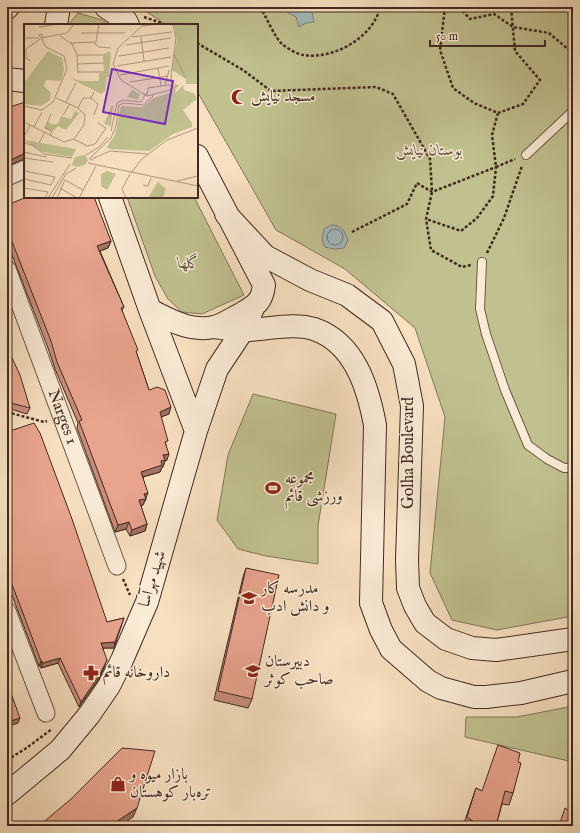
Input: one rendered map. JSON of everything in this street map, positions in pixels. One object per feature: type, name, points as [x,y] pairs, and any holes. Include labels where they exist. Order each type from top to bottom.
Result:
[{"type":"main road","points":[[56,24],[59,7]]},
{"type":"main road","points":[[106,7],[126,21],[128,24]]},
{"type":"main road","points":[[7,79],[24,81]]},
{"type":"main road","points":[[198,158],[226,214]]},
{"type":"main road","points":[[110,198],[150,310],[196,431]]},
{"type":"main road","name":"شهید مهرآسا","points":[[7,794],[60,750],[89,716],[109,686],[147,602],[196,431],[217,369],[243,330],[254,306],[262,297],[264,284],[226,214]]},
{"type":"main road","name":"Golha Boulevard","points":[[226,214],[265,256],[310,280],[347,295],[382,321],[404,364],[412,406],[407,560],[408,588],[415,606],[425,623],[446,639],[472,648],[496,650],[573,639]]},
{"type":"main road","points":[[214,327],[254,306]]},
{"type":"main road","name":"Golha Boulevard","points":[[150,310],[174,323],[197,328],[214,327],[243,330],[288,327],[314,329],[334,339],[347,352],[364,380],[371,402],[375,425],[371,603],[381,630],[391,649],[428,682],[441,688],[474,697],[521,692],[573,681]]},
{"type":"street","points":[[7,176],[24,169]]},
{"type":"street","name":"Narges 1","points":[[7,269],[118,566]]},
{"type":"street","points":[[7,610],[49,721]]},
{"type":"lane","points":[[526,155],[573,111]]},
{"type":"lane","points":[[482,262],[480,309],[486,334],[505,390],[528,445],[547,460],[564,468],[573,468]]},
{"type":"path","points":[[260,7],[281,43],[303,56],[330,55],[361,38],[379,14],[380,7]]},
{"type":"path","points":[[446,7],[440,50],[453,88],[474,103],[498,113],[523,104],[540,80],[515,51],[511,7]]},
{"type":"path","points":[[460,7],[470,19],[494,14],[513,26],[549,33],[568,49],[573,50]]},
{"type":"path","points":[[198,44],[243,70],[271,91],[376,88],[393,94],[430,159],[432,192],[426,219],[431,250],[462,267],[482,262],[504,218],[526,155]]},
{"type":"path","points":[[426,219],[461,231],[478,218],[492,196],[496,167],[492,135],[498,113]]},
{"type":"path","points":[[432,192],[526,155]]},
{"type":"path","points":[[352,232],[407,204],[417,183],[432,192]]},
{"type":"path","points":[[7,412],[44,422],[62,418]]},
{"type":"path","points":[[7,760],[25,749],[49,721]]},
{"type":"green space","name":"بوستان نیایش","points":[[139,7],[573,7],[573,616],[497,630],[452,620],[430,573],[445,417],[415,328],[345,269],[276,230],[198,93],[198,24],[163,24],[162,22]]},
{"type":"green space","points":[[78,13],[102,20],[107,24],[69,24]]},
{"type":"green space","name":"گلها","points":[[127,198],[195,198],[244,295],[202,314],[182,312],[168,299],[155,276]]},
{"type":"green space","name":"مجموعه ورزشی قائم","points":[[253,394],[336,414],[318,526],[318,564],[266,556],[238,549],[217,520],[228,455]]},
{"type":"green space","points":[[573,706],[573,762],[465,737],[466,717],[517,717]]},
{"type":"water","points":[[297,7],[313,7],[312,12],[314,22],[306,23],[299,27],[296,17],[287,12]]},
{"type":"water","points":[[331,225],[338,226],[344,231],[348,240],[344,248],[334,249],[325,247],[322,239],[324,229]]},
{"type":"building","points":[[24,102],[24,154],[7,162],[7,108]]},
{"type":"building","points":[[24,198],[94,198],[111,241],[97,246],[124,307],[121,308],[138,350],[136,351],[149,390],[157,387],[165,390],[171,407],[160,412],[168,441],[165,442],[169,454],[163,455],[165,460],[161,461],[162,465],[141,472],[148,493],[144,494],[146,499],[139,500],[147,524],[132,530],[129,522],[118,525],[79,421],[82,420],[57,362],[51,341],[7,229],[7,205]]},
{"type":"building","points":[[7,347],[20,375],[30,408],[7,402]]},
{"type":"building","points":[[34,423],[40,433],[72,519],[107,622],[124,618],[115,642],[101,643],[107,660],[100,674],[81,702],[60,658],[43,663],[41,661],[7,571],[7,432]]},
{"type":"building","points":[[246,568],[279,575],[252,699],[218,691]]},
{"type":"building","points":[[7,693],[8,697],[12,696],[20,718],[7,722]]},
{"type":"building","points":[[498,745],[520,753],[518,762],[521,763],[513,793],[505,791],[496,826],[472,826],[474,822],[467,817],[476,788],[482,791]]},
{"type":"building","name":"بازار میوه و تره‌بار کوهستان","points":[[122,748],[155,751],[137,808],[110,826],[40,826],[71,799]]},
{"type":"building","points":[[573,806],[573,826],[559,826],[565,808],[571,812]]},
{"type":"place","name":"مسجد نیایش","points":[[239,97]]},
{"type":"place","name":"مجموعه ورزشی قائم","points":[[273,488]]},
{"type":"place","name":"مدرسه کار و دانش ادب","points":[[249,598]]},
{"type":"place","name":"دبيرستان صاحب كوثر","points":[[253,671]]},
{"type":"place","name":"داروخانه قائم","points":[[91,673]]},
{"type":"place","name":"بازار میوه و تره‌بار کوهستان","points":[[118,784]]}]
